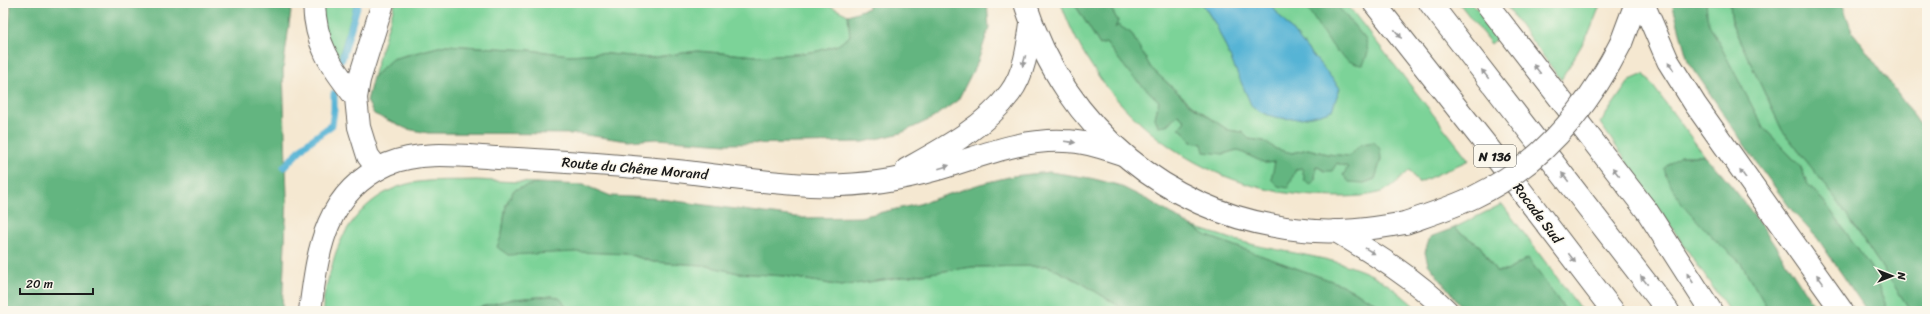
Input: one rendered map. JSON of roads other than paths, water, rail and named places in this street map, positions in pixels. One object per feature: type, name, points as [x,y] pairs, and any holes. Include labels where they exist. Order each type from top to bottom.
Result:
[{"type":"main road","points":[[314,3],[317,32],[324,52],[336,73],[356,98]]},
{"type":"main road","points":[[378,169],[368,156],[359,127],[356,98],[359,80],[384,3]]},
{"type":"main road","name":"Rocade Sud","points":[[1374,3],[1492,152],[1613,311]]},
{"type":"main road","name":"N 136","points":[[1430,3],[1668,311]]},
{"type":"main road","points":[[1486,3],[1647,211],[1711,311]]},
{"type":"main road","points":[[1028,13],[1044,52],[1074,102],[1099,132],[1122,154],[1148,174],[1177,192],[1225,213],[1270,226],[1303,230],[1336,231],[1372,229],[1405,223],[1441,211],[1474,197],[1506,179],[1534,157],[1560,133],[1584,105],[1604,76],[1621,43],[1636,3]]},
{"type":"main road","points":[[1644,3],[1668,61],[1695,104],[1842,311]]},
{"type":"main road","name":"Route du Chêne Morand","points":[[892,178],[972,128],[990,115],[1011,92],[1021,71],[1027,51],[1028,13]]},
{"type":"main road","name":"Route du Chêne Morand","points":[[310,311],[316,263],[325,230],[347,195],[367,176],[378,169],[399,160],[441,156],[532,159],[670,170],[809,185],[847,185],[932,171],[1023,143],[1065,141],[1091,144],[1122,154]]},
{"type":"main road","points":[[1336,231],[1388,262],[1411,278],[1447,311]]},
{"type":"water","points":[[1202,3],[1269,3],[1340,88],[1332,110],[1312,116],[1291,119],[1271,116],[1252,107],[1216,25]]},
{"type":"waterway","points":[[342,59],[358,3]]},
{"type":"waterway","points":[[284,167],[305,145],[332,125],[334,94]]}]
